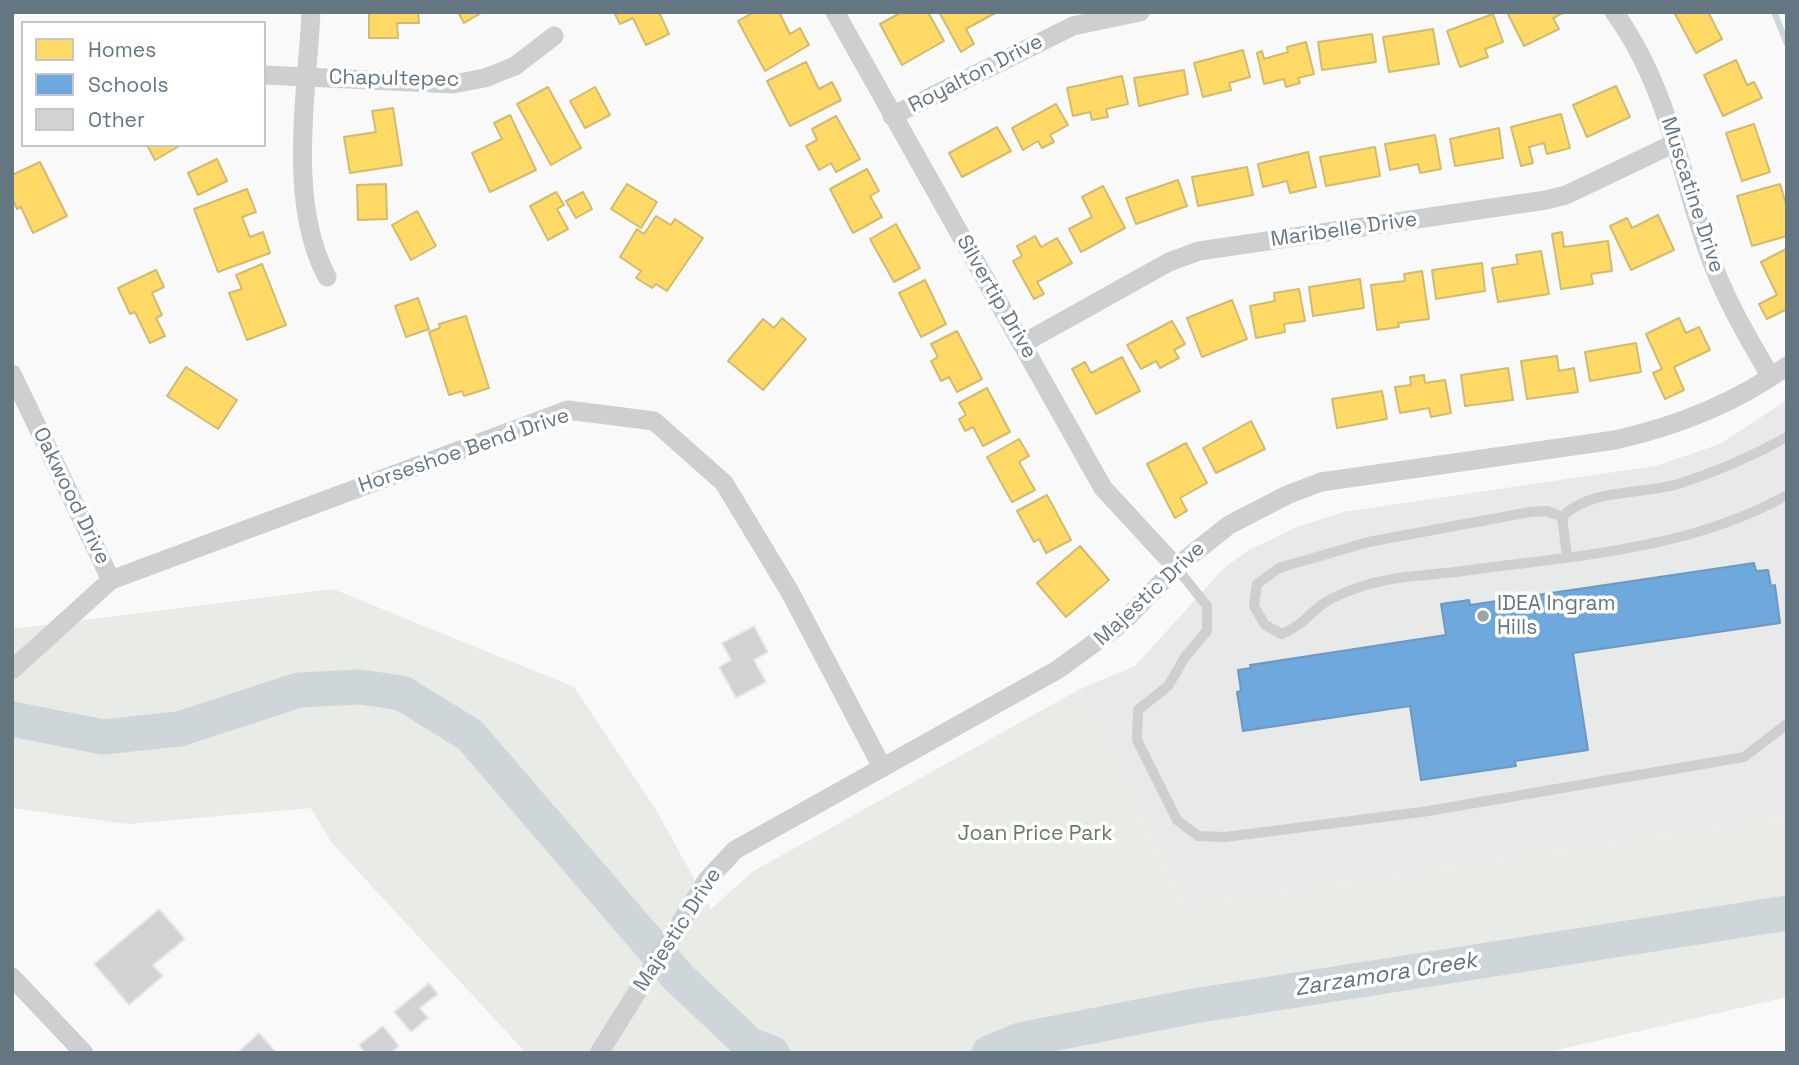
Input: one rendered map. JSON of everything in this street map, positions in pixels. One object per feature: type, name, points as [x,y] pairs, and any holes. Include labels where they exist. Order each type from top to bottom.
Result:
[{"type":"street","points":[[310,12],[304,206],[312,243],[327,277]]},
{"type":"street","name":"Silvertip Drive","points":[[835,12],[1103,488],[1176,567]]},
{"type":"street","name":"Royalton Drive","points":[[892,116],[1073,26],[1140,12]]},
{"type":"street","name":"Muscatine Drive","points":[[1614,12],[1628,32],[1659,90],[1723,290],[1734,316],[1779,371]]},
{"type":"street","name":"Chapultepec","points":[[266,75],[453,83],[485,78],[515,66],[554,36]]},
{"type":"street","name":"Maribelle Drive","points":[[1022,344],[1168,262],[1199,251],[1546,200],[1566,195],[1675,143]]},
{"type":"street","name":"Majestic Drive","points":[[599,1053],[707,880],[735,850],[1057,670],[1122,623],[1176,567],[1229,525],[1287,495],[1321,482],[1615,440],[1653,431],[1725,403],[1779,371]]},
{"type":"street","name":"Oakwood Drive","points":[[12,374],[111,580]]},
{"type":"street","name":"Horseshoe Bend Drive","points":[[111,580],[568,410],[654,421],[724,482],[790,592],[882,767]]},
{"type":"street","points":[[18,665],[111,580]]},
{"type":"street","points":[[12,976],[84,1053]]},
{"type":"lane","points":[[1562,517],[1578,503],[1677,484],[1724,467],[1787,437]]},
{"type":"lane","points":[[1562,517],[1547,511],[1530,512],[1356,546],[1279,569],[1257,584],[1254,606],[1265,625],[1282,634],[1303,624],[1325,603],[1374,583],[1687,536],[1787,495]]},
{"type":"lane","points":[[1562,517],[1567,556]]},
{"type":"lane","points":[[1176,567],[1207,606],[1208,631],[1185,657],[1168,686],[1138,710],[1137,740],[1177,820],[1198,836],[1225,836],[1422,812],[1744,757],[1787,724]]},
{"type":"shaded area","name":"IDEA Ingram Hills","points":[[1787,400],[1787,815],[1187,904],[1080,689],[1135,666],[1225,567],[1249,550],[1297,527],[1343,512],[1655,466],[1720,444]]},
{"type":"green space","name":"Joan Price Park","points":[[333,589],[574,687],[656,810],[711,909],[752,872],[1080,689],[1187,904],[1787,815],[1787,997],[1544,1053],[526,1053],[331,842],[311,808],[128,824],[12,808],[12,629]]},
{"type":"building: Homes","points":[[369,12],[418,12],[419,23],[397,23],[398,38],[369,38]]},
{"type":"building: Homes","points":[[458,12],[483,12],[464,23]]},
{"type":"building: Homes","points":[[614,12],[659,12],[669,34],[646,45],[633,18],[620,24]]},
{"type":"building: Homes","points":[[754,12],[779,12],[790,34],[800,28],[809,45],[765,71],[738,21]]},
{"type":"building: Homes","points":[[902,12],[928,12],[944,41],[902,65],[880,24]]},
{"type":"building: Homes","points":[[939,12],[997,12],[966,29],[974,44],[961,52]]},
{"type":"building: Homes","points":[[1564,12],[1553,18],[1559,29],[1524,46],[1508,14]]},
{"type":"building: Homes","points":[[1674,12],[1708,12],[1722,39],[1696,53]]},
{"type":"building: Homes","points":[[1493,14],[1503,42],[1485,49],[1488,57],[1460,67],[1447,31]]},
{"type":"building: Homes","points":[[1433,29],[1439,64],[1389,72],[1383,37]]},
{"type":"building: Homes","points":[[1372,34],[1376,62],[1322,70],[1318,42]]},
{"type":"building: Homes","points":[[1306,42],[1314,74],[1298,78],[1300,83],[1286,87],[1284,79],[1264,84],[1257,53],[1262,51],[1264,59],[1288,52],[1287,47]]},
{"type":"building: Homes","points":[[1243,50],[1250,77],[1229,83],[1231,90],[1203,97],[1194,63]]},
{"type":"building: Homes","points":[[1736,60],[1747,85],[1754,82],[1762,98],[1723,116],[1704,75]]},
{"type":"building: Homes","points":[[806,62],[819,89],[832,82],[841,100],[790,126],[767,81]]},
{"type":"building: Homes","points":[[1184,70],[1188,94],[1139,106],[1134,78]]},
{"type":"building: Homes","points":[[1122,76],[1128,104],[1106,109],[1108,117],[1092,120],[1090,112],[1073,116],[1067,88]]},
{"type":"building: Homes","points":[[1616,86],[1630,117],[1587,137],[1573,105]]},
{"type":"building: Homes","points":[[548,87],[581,148],[551,165],[517,104]]},
{"type":"building: Homes","points":[[595,87],[610,115],[585,128],[570,101]]},
{"type":"building: Homes","points":[[1056,104],[1068,125],[1050,135],[1054,142],[1042,148],[1038,141],[1023,150],[1012,128]]},
{"type":"building: Homes","points":[[393,108],[402,165],[350,173],[344,137],[376,132],[372,111]]},
{"type":"building: Homes","points":[[1561,114],[1570,148],[1547,154],[1544,143],[1529,147],[1533,163],[1521,166],[1511,127]]},
{"type":"building: Homes","points":[[510,115],[536,170],[490,192],[472,153],[502,139],[494,123]]},
{"type":"building: Homes","points":[[836,116],[860,159],[836,172],[831,163],[819,170],[806,146],[817,140],[812,129]]},
{"type":"building: Homes","points":[[1754,124],[1770,172],[1742,181],[1726,133]]},
{"type":"building: Homes","points":[[997,127],[1011,151],[962,177],[949,153]]},
{"type":"building: Homes","points":[[1499,128],[1503,158],[1455,166],[1450,139]]},
{"type":"building: Homes","points":[[1435,135],[1441,169],[1420,173],[1418,164],[1390,170],[1385,144]]},
{"type":"building: Homes","points":[[148,147],[178,147],[155,160]]},
{"type":"building: Homes","points":[[1375,147],[1380,176],[1326,186],[1320,157]]},
{"type":"building: Homes","points":[[1308,152],[1316,187],[1290,193],[1287,181],[1263,187],[1258,164]]},
{"type":"building: Homes","points":[[217,159],[227,181],[198,195],[188,173]]},
{"type":"building: Homes","points":[[40,162],[67,216],[33,233],[21,207],[17,209],[12,198],[12,175]]},
{"type":"building: Homes","points":[[1247,167],[1253,195],[1198,206],[1192,177]]},
{"type":"building: Homes","points":[[867,169],[879,191],[870,196],[882,217],[853,233],[830,189]]},
{"type":"building: Homes","points":[[1178,180],[1187,206],[1136,224],[1126,198]]},
{"type":"building: Homes","points":[[386,184],[387,219],[358,220],[357,185]]},
{"type":"building: Homes","points":[[627,184],[657,202],[641,228],[611,209]]},
{"type":"building: Homes","points":[[1780,184],[1787,207],[1787,236],[1752,246],[1737,196]]},
{"type":"building: Homes","points":[[1103,186],[1125,228],[1081,252],[1069,229],[1092,217],[1082,197]]},
{"type":"building: Homes","points":[[247,189],[256,212],[242,217],[250,237],[263,232],[270,253],[218,272],[194,209]]},
{"type":"building: Homes","points":[[556,192],[564,205],[557,209],[568,229],[548,240],[530,206]]},
{"type":"building: Homes","points":[[583,192],[592,209],[576,218],[566,201]]},
{"type":"building: Homes","points":[[417,211],[436,246],[411,260],[392,225]]},
{"type":"building: Homes","points":[[1658,215],[1674,250],[1631,270],[1610,226],[1627,218],[1632,228]]},
{"type":"building: Homes","points":[[656,216],[671,225],[675,219],[703,238],[667,291],[656,284],[652,288],[636,278],[641,271],[620,257],[637,229],[644,234]]},
{"type":"building: Homes","points":[[896,224],[920,268],[894,282],[870,239]]},
{"type":"building: Homes","points":[[1562,232],[1564,247],[1608,241],[1612,271],[1591,274],[1593,284],[1561,289],[1552,234]]},
{"type":"building: Homes","points":[[1035,236],[1041,247],[1057,238],[1072,263],[1037,282],[1044,294],[1034,299],[1013,261],[1022,256],[1017,246]]},
{"type":"building: Homes","points":[[1786,249],[1787,309],[1767,319],[1759,304],[1777,295],[1761,262]]},
{"type":"building: Homes","points":[[1541,251],[1549,294],[1498,302],[1492,268],[1518,264],[1516,255]]},
{"type":"building: Homes","points":[[1482,263],[1485,291],[1436,299],[1432,270]]},
{"type":"building: Homes","points":[[262,264],[286,325],[247,340],[229,293],[242,289],[236,275]]},
{"type":"building: Homes","points":[[156,270],[164,287],[152,293],[162,315],[156,318],[165,336],[150,343],[135,312],[130,314],[118,288]]},
{"type":"building: Homes","points":[[1422,271],[1429,319],[1398,323],[1399,327],[1377,330],[1371,285],[1405,281],[1404,274]]},
{"type":"building: Homes","points":[[1360,279],[1364,308],[1313,316],[1309,287]]},
{"type":"building: Homes","points":[[925,280],[946,324],[921,337],[899,293]]},
{"type":"building: Homes","points":[[1299,289],[1305,321],[1284,324],[1285,332],[1256,338],[1250,306],[1275,301],[1274,293]]},
{"type":"building: Homes","points":[[418,298],[429,329],[406,337],[395,306]]},
{"type":"building: Homes","points":[[1232,300],[1247,339],[1202,357],[1187,318]]},
{"type":"building: Homes","points":[[466,316],[489,388],[464,396],[462,391],[449,395],[429,332],[440,328],[439,324]]},
{"type":"building: Homes","points":[[782,318],[806,339],[763,390],[728,361],[763,319],[774,328]]},
{"type":"building: Homes","points":[[1679,318],[1686,333],[1699,327],[1710,350],[1674,367],[1684,390],[1665,399],[1653,373],[1662,369],[1646,334]]},
{"type":"building: Homes","points":[[1172,321],[1185,344],[1174,350],[1179,358],[1160,368],[1156,361],[1141,369],[1127,345]]},
{"type":"building: Homes","points":[[957,331],[982,379],[957,392],[949,377],[941,381],[931,361],[938,357],[931,344]]},
{"type":"building: Homes","points":[[1636,343],[1641,372],[1590,381],[1585,352]]},
{"type":"building: Homes","points":[[1557,356],[1559,371],[1574,368],[1578,392],[1527,399],[1521,361]]},
{"type":"building: Homes","points":[[1122,357],[1140,391],[1096,414],[1072,369],[1085,362],[1091,373]]},
{"type":"building: Homes","points":[[186,367],[237,400],[218,429],[167,396]]},
{"type":"building: Homes","points":[[1508,368],[1513,400],[1465,406],[1461,375]]},
{"type":"building: Homes","points":[[1424,375],[1425,383],[1445,380],[1451,413],[1431,417],[1429,408],[1400,413],[1395,387],[1411,385],[1410,377]]},
{"type":"building: Homes","points":[[987,388],[1010,432],[983,446],[973,427],[965,431],[959,419],[966,415],[959,403]]},
{"type":"building: Homes","points":[[1382,391],[1387,419],[1337,428],[1332,399]]},
{"type":"building: Homes","points":[[1251,421],[1265,449],[1216,473],[1203,448]]},
{"type":"building: Homes","points":[[1019,439],[1029,456],[1019,462],[1035,490],[1012,502],[987,457]]},
{"type":"building: Homes","points":[[1186,443],[1207,483],[1180,498],[1187,511],[1175,518],[1147,464]]},
{"type":"building: Homes","points":[[1047,495],[1071,540],[1046,553],[1039,539],[1034,542],[1017,511]]},
{"type":"building: Homes","points":[[1080,546],[1109,580],[1066,617],[1037,583]]},
{"type":"building: Schools","points":[[1754,563],[1756,571],[1768,570],[1771,586],[1775,585],[1780,623],[1573,653],[1588,750],[1515,761],[1516,766],[1421,780],[1410,706],[1243,731],[1237,692],[1241,691],[1238,670],[1251,668],[1250,665],[1446,635],[1441,604],[1469,600],[1470,605]]},
{"type":"building: Other","points":[[754,626],[768,652],[754,660],[766,682],[736,698],[719,667],[731,660],[722,643]]},
{"type":"building: Other","points":[[159,909],[185,939],[153,965],[163,976],[129,1005],[94,964]]},
{"type":"building: Other","points":[[429,983],[438,994],[420,1008],[428,1018],[411,1032],[394,1012]]},
{"type":"building: Other","points":[[383,1026],[399,1046],[391,1053],[365,1053],[359,1045]]},
{"type":"building: Other","points":[[259,1033],[277,1053],[237,1053]]},
{"type":"waterway","points":[[1774,12],[1787,44]]},
{"type":"waterway","points":[[12,719],[103,737],[179,729],[299,690],[360,687],[402,693],[470,735],[679,978],[750,1045],[772,1053]]},
{"type":"waterway","name":"Zarzamora Creek","points":[[989,1053],[1020,1040],[1194,1006],[1787,913]]},
{"type":"place","name":"IDEA Ingram Hills","points":[[1483,616]]}]
